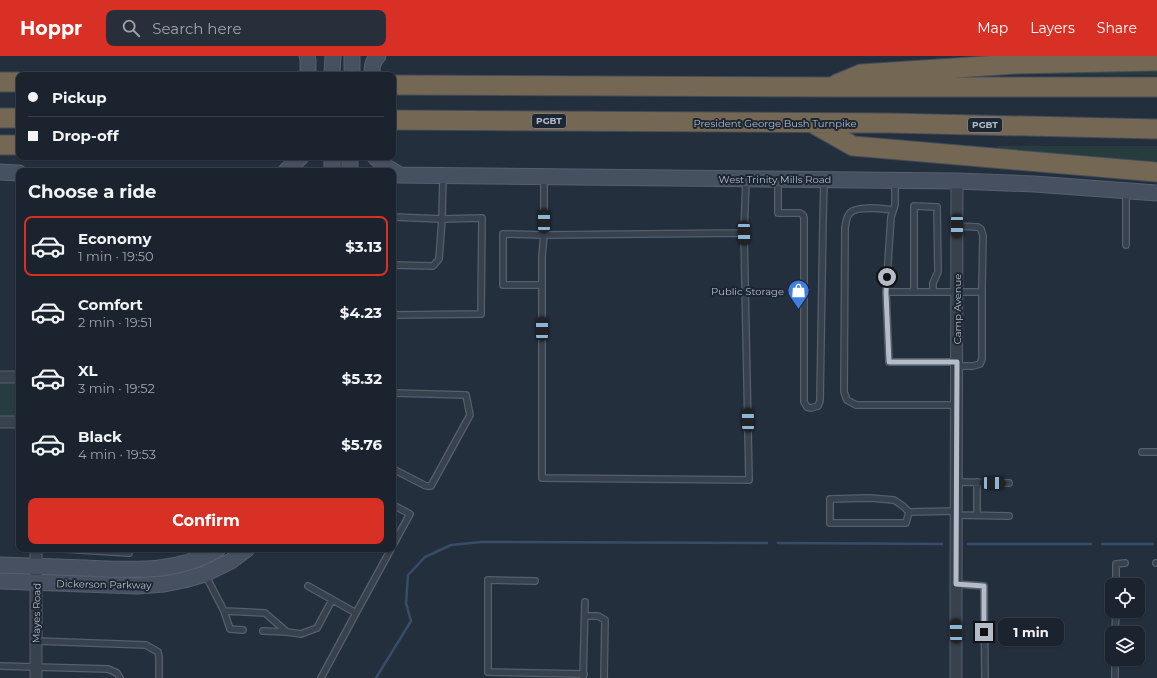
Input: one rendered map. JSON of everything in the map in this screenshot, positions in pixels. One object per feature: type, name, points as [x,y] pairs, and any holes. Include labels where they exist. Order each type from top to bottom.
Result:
[{"type":"highway","points":[[830,87],[861,74],[1016,64],[1157,61]]},
{"type":"highway","points":[[0,82],[16,82]]},
{"type":"highway","points":[[396,85],[1157,87]]},
{"type":"highway","points":[[0,118],[16,118]]},
{"type":"highway","name":"President George Bush Turnpike","points":[[396,120],[813,123],[1157,129]]},
{"type":"highway","points":[[813,123],[853,146],[1157,172]]},
{"type":"highway","points":[[0,145],[16,145]]},
{"type":"main road","points":[[307,56],[308,72]]},
{"type":"main road","points":[[332,72],[333,56]]},
{"type":"main road","points":[[352,56],[352,72]]},
{"type":"main road","points":[[372,72],[372,65],[378,56]]},
{"type":"main road","points":[[289,168],[298,160]]},
{"type":"main road","points":[[378,160],[388,168]]},
{"type":"main road","points":[[0,172],[16,172]]},
{"type":"main road","name":"West Trinity Mills Road","points":[[397,175],[957,180],[1157,192]]},
{"type":"main road","name":"Dickerson Parkway","points":[[0,565],[142,570],[184,564],[199,554],[207,552]]},
{"type":"main road","name":"Dickerson Parkway","points":[[0,581],[137,586],[164,584],[205,574],[231,561],[243,552]]},
{"type":"main road","points":[[199,554],[205,574]]},
{"type":"street","name":"Camp Avenue","points":[[956,678],[957,180]]},
{"type":"street","points":[[0,377],[16,377]]},
{"type":"street","points":[[0,422],[16,422]]},
{"type":"street","name":"Mayes Road","points":[[36,552],[36,673]]},
{"type":"lane","points":[[396,265],[433,266],[439,259],[444,175]]},
{"type":"lane","points":[[544,177],[544,235],[542,256],[542,478],[748,480],[744,233],[746,179]]},
{"type":"lane","points":[[778,179],[778,213],[800,213],[804,218],[804,402],[806,407],[811,408],[818,406],[820,401],[824,180]]},
{"type":"lane","points":[[895,180],[895,205],[891,217],[886,292],[889,362],[980,364],[982,359],[983,236],[981,229],[978,227],[957,226]]},
{"type":"lane","points":[[1126,190],[1126,245]]},
{"type":"lane","points":[[914,292],[914,206],[937,207],[938,272],[933,282],[933,292]]},
{"type":"lane","points":[[893,210],[861,208],[849,213],[846,218],[844,392],[847,400],[856,405],[957,405]]},
{"type":"lane","points":[[396,217],[442,219],[482,218],[481,314],[396,314]]},
{"type":"lane","points":[[542,285],[503,285],[503,234],[744,233]]},
{"type":"lane","points":[[886,292],[982,292]]},
{"type":"lane","points":[[396,393],[466,395],[470,415],[431,486],[426,486],[396,471]]},
{"type":"lane","points":[[1142,452],[1157,452]]},
{"type":"lane","points":[[956,482],[1008,483]]},
{"type":"lane","points":[[977,482],[977,515]]},
{"type":"lane","points":[[909,512],[906,523],[830,523],[830,499],[870,498],[894,500],[909,512],[1009,516]]},
{"type":"lane","points":[[396,507],[410,514],[396,540]]},
{"type":"lane","points":[[112,552],[129,552]]},
{"type":"lane","points":[[321,678],[389,552]]},
{"type":"lane","points":[[1116,578],[1116,564],[1125,564]]},
{"type":"lane","points":[[205,574],[224,611],[230,629],[243,630]]},
{"type":"lane","points":[[535,581],[488,580],[488,672],[583,676],[585,602]]},
{"type":"lane","points":[[956,584],[984,586],[985,678]]},
{"type":"lane","points":[[308,586],[356,613]]},
{"type":"lane","points":[[263,631],[301,634],[317,628],[332,600]]},
{"type":"lane","points":[[224,611],[265,614],[287,632]]},
{"type":"lane","points":[[585,616],[598,616],[605,620],[604,678]]},
{"type":"lane","points":[[36,641],[146,645],[158,652],[158,678]]},
{"type":"lane","points":[[0,666],[36,673],[108,669],[117,673],[120,678]]},
{"type":"lane","points":[[1115,666],[1115,678]]},
{"type":"green space","points":[[1157,68],[1157,75],[990,74]]},
{"type":"green space","points":[[998,146],[1157,146],[1157,167],[997,151]]},
{"type":"green space","points":[[0,380],[16,380],[16,419],[0,419]]},
{"type":"waterway","points":[[376,678],[411,621],[406,603],[408,575],[425,557],[451,545],[481,542],[767,543]]},
{"type":"waterway","points":[[778,543],[942,544]]},
{"type":"waterway","points":[[968,544],[1091,544]]},
{"type":"waterway","points":[[1102,544],[1153,544]]},
{"type":"place","name":"Public Storage","points":[[799,310]]},
{"type":"route","points":[[887,277],[886,292],[889,362],[957,362],[956,584],[984,586],[984,632]]}]
